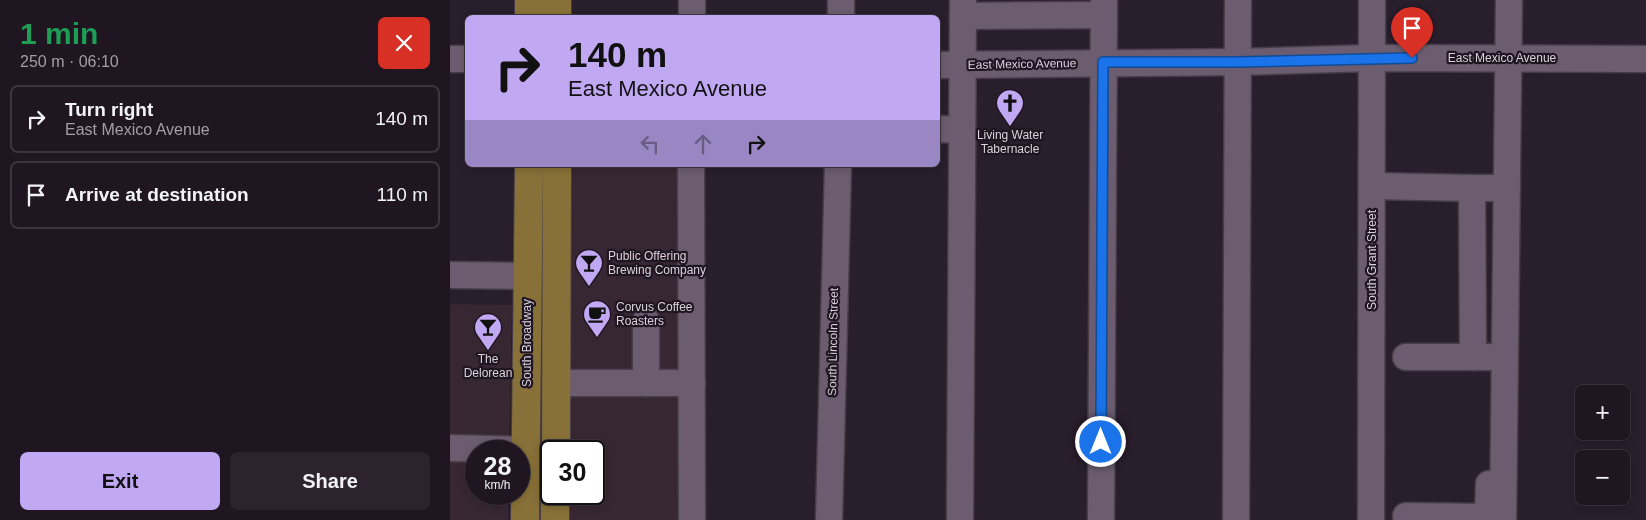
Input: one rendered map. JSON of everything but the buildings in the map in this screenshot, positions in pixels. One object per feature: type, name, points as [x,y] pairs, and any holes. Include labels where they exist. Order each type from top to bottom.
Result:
[{"type":"main road","points":[[529,0],[529,15]]},
{"type":"main road","points":[[557,0],[557,15]]},
{"type":"main road","name":"South Broadway","points":[[526,440],[529,167]]},
{"type":"main road","points":[[556,440],[557,167]]},
{"type":"main road","name":"South Broadway","points":[[526,505],[526,520]]},
{"type":"main road","points":[[555,505],[555,520]]},
{"type":"street","points":[[692,0],[692,15]]},
{"type":"street","points":[[841,0],[841,15]]},
{"type":"street","points":[[1236,520],[1238,0]]},
{"type":"street","name":"South Grant Street","points":[[1371,520],[1372,0]]},
{"type":"street","points":[[1503,520],[1509,0]]},
{"type":"street","points":[[960,520],[950,64],[963,8],[1104,8],[1101,520]]},
{"type":"street","name":"East Mexico Avenue","points":[[950,64],[1238,62],[1372,58],[1646,59]]},
{"type":"street","points":[[450,59],[465,59]]},
{"type":"street","points":[[691,167],[692,520]]},
{"type":"street","name":"South Lincoln Street","points":[[829,520],[838,167]]},
{"type":"street","points":[[1372,186],[1507,188]]},
{"type":"street","points":[[1472,188],[1473,357]]},
{"type":"street","points":[[450,275],[528,276]]},
{"type":"street","points":[[646,321],[646,383]]},
{"type":"street","points":[[1406,357],[1505,358]]},
{"type":"street","points":[[556,383],[692,383]]},
{"type":"street","points":[[450,448],[465,448]]},
{"type":"street","points":[[1406,516],[1488,517],[1489,462],[1504,462]]},
{"type":"shaded area","points":[[566,167],[685,167],[684,520],[564,520],[564,505],[605,505],[605,440],[564,440]]},
{"type":"shaded area","points":[[450,304],[512,305],[509,440],[465,440],[465,505],[508,505],[508,520],[450,520]]},
{"type":"place","name":"Living Water Tabernacle","points":[[1010,127]]},
{"type":"place","name":"Public Offering Brewing Company","points":[[589,287]]},
{"type":"place","name":"Corvus Coffee Roasters","points":[[597,338]]},
{"type":"place","name":"The Delorean","points":[[488,351]]},
{"type":"route","points":[[1101,442],[1103,62],[1238,62],[1412,58]]}]
